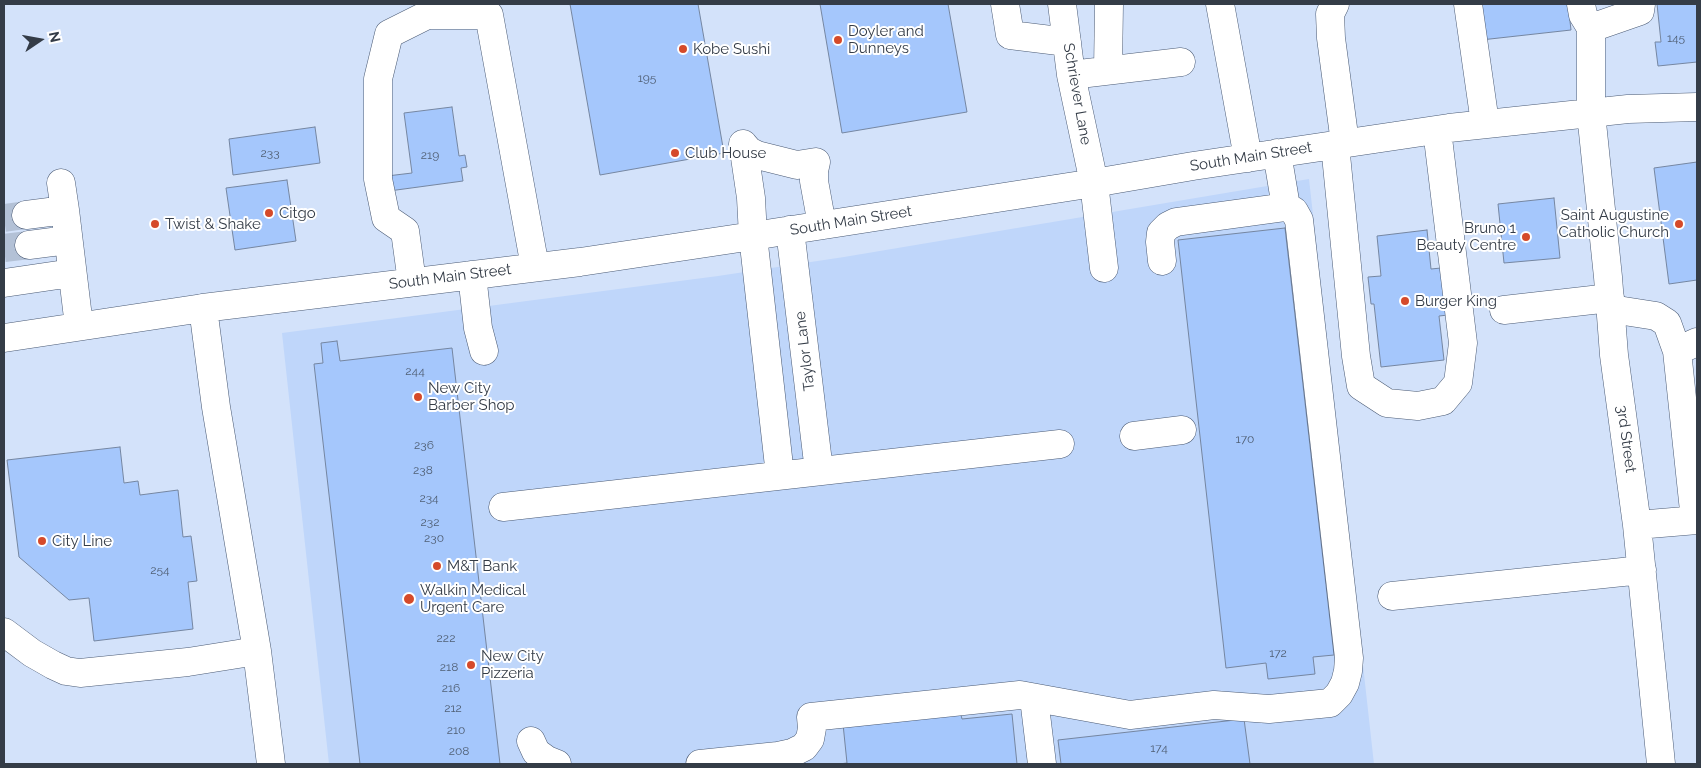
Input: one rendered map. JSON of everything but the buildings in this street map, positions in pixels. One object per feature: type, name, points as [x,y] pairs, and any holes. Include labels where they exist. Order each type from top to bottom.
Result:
[{"type":"street","points":[[1005,4],[1010,36],[1067,42]]},
{"type":"street","name":"Schriever Lane","points":[[1062,4],[1071,76],[1094,183],[1104,268]]},
{"type":"street","points":[[1108,70],[1109,4]]},
{"type":"street","points":[[1220,4],[1248,158]]},
{"type":"street","points":[[1335,4],[1330,14],[1331,38],[1356,356],[1362,386],[1387,403],[1418,406],[1443,401],[1458,383],[1463,342],[1437,130]]},
{"type":"street","points":[[1468,4],[1486,123]]},
{"type":"street","points":[[1581,4],[1583,15],[1591,28],[1640,11],[1641,4]]},
{"type":"street","points":[[412,282],[405,231],[386,218],[378,179],[378,79],[390,34],[427,15],[489,15],[535,267]]},
{"type":"street","name":"3rd Street","points":[[1591,28],[1591,113],[1614,355],[1637,526],[1661,764]]},
{"type":"street","points":[[1071,76],[1181,62]]},
{"type":"street","name":"South Main Street","points":[[4,338],[203,308],[535,267],[822,226],[1277,153],[1486,123],[1628,109],[1697,106]]},
{"type":"street","points":[[780,476],[753,236],[751,198],[743,144],[749,151],[757,155],[797,165],[816,162],[814,182],[822,226]]},
{"type":"street","points":[[1277,153],[1286,207]]},
{"type":"street","points":[[61,183],[79,326]]},
{"type":"street","points":[[700,764],[792,753],[804,747],[810,739],[811,717],[1020,695],[1130,715],[1214,705],[1269,709],[1330,703],[1345,683],[1349,658],[1299,220],[1294,211],[1286,207],[1176,222],[1168,226],[1162,233],[1160,242],[1162,261]]},
{"type":"street","points":[[26,215],[65,210]]},
{"type":"street","name":"Taylor Lane","points":[[790,230],[819,471]]},
{"type":"street","points":[[29,245],[68,240]]},
{"type":"street","points":[[4,283],[72,274]]},
{"type":"street","points":[[472,275],[478,328],[484,351]]},
{"type":"street","points":[[1504,310],[1610,303],[1662,319],[1687,347],[1696,520],[1637,526]]},
{"type":"street","points":[[203,308],[216,407],[257,651],[271,764]]},
{"type":"street","points":[[1134,436],[1182,430]]},
{"type":"street","points":[[503,507],[1060,444]]},
{"type":"street","points":[[1392,596],[1642,570]]},
{"type":"street","points":[[4,632],[32,653],[66,672],[80,673],[188,662],[257,651]]},
{"type":"street","points":[[1034,698],[1042,764]]},
{"type":"street","points":[[531,741],[536,752],[557,764]]},
{"type":"shaded area","points":[[1309,179],[1374,764],[329,764],[282,333],[718,276],[844,257]]},
{"type":"tunnel","points":[[4,218],[26,215]]},
{"type":"tunnel","points":[[4,248],[29,245]]},
{"type":"place","name":"Doyler and Dunneys","points":[[838,40]]},
{"type":"place","name":"Kobe Sushi","points":[[683,49]]},
{"type":"place","name":"Club House","points":[[675,153]]},
{"type":"place","name":"Citgo","points":[[269,213]]},
{"type":"place","name":"Twist & Shake","points":[[155,224]]},
{"type":"place","name":"Saint Augustine Catholic Church","points":[[1679,224]]},
{"type":"place","name":"Bruno 1 Beauty Centre","points":[[1526,237]]},
{"type":"place","name":"Burger King","points":[[1405,301]]},
{"type":"place","name":"New City Barber Shop","points":[[418,397]]},
{"type":"place","name":"City Line","points":[[42,541]]},
{"type":"place","name":"M&T Bank","points":[[437,566]]},
{"type":"place","name":"Walkin Medical Urgent Care","points":[[409,599]]},
{"type":"place","name":"New City Pizzeria","points":[[471,665]]}]
